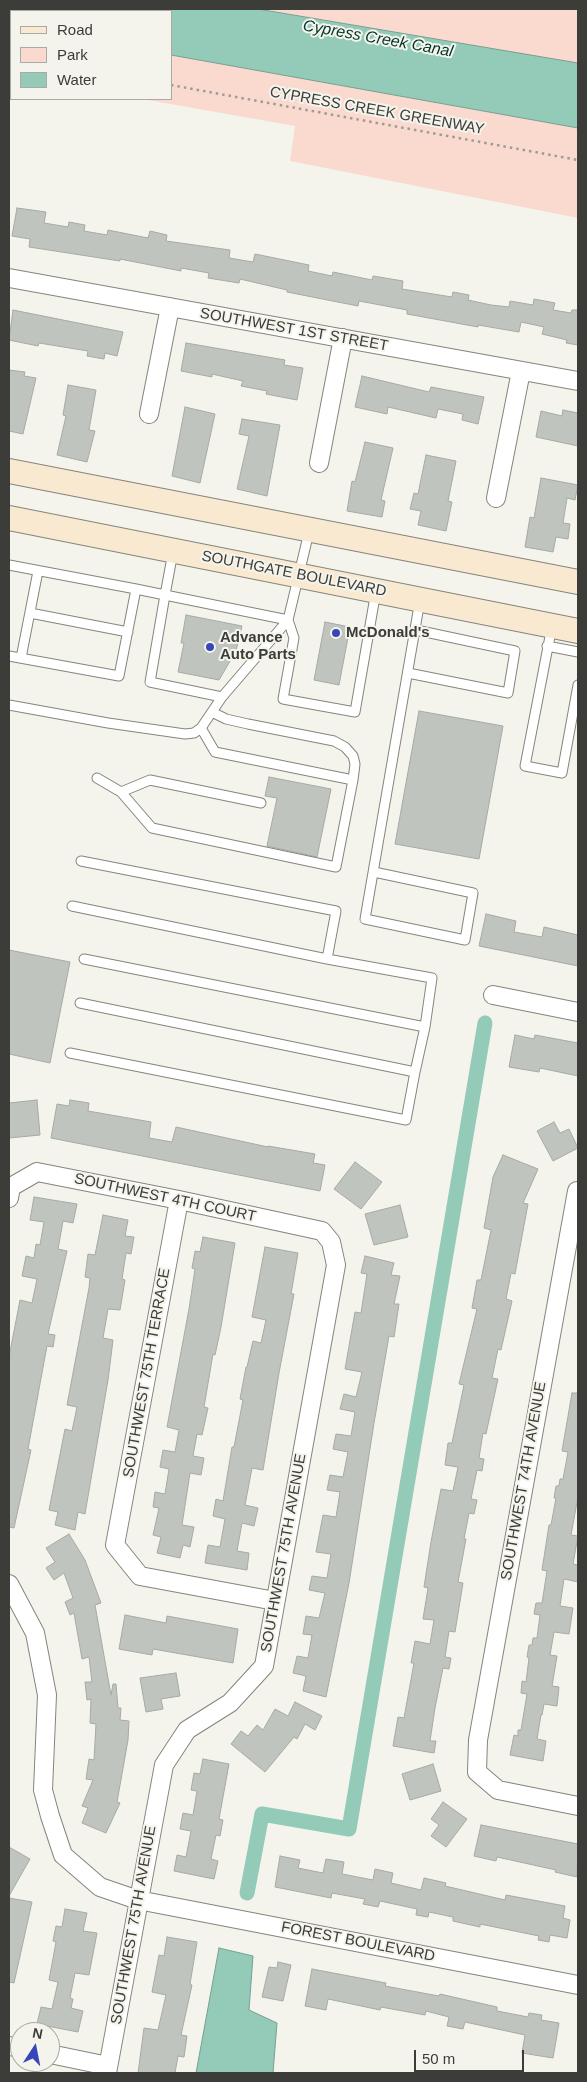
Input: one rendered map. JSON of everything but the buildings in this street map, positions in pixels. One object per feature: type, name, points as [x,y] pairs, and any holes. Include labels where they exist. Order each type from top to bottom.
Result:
[{"type":"main road","points":[[9,471],[578,582]]},
{"type":"main road","name":"SOUTHGATE BOULEVARD","points":[[9,518],[300,574],[420,600],[550,636],[578,631]]},
{"type":"street","name":"SOUTHWEST 1ST STREET","points":[[9,278],[578,381]]},
{"type":"street","points":[[149,414],[170,307]]},
{"type":"street","points":[[319,463],[343,338]]},
{"type":"street","points":[[496,498],[521,371]]},
{"type":"street","points":[[493,995],[578,1012]]},
{"type":"street","name":"SOUTHWEST 4TH COURT","points":[[10,1192],[37,1172],[322,1231]]},
{"type":"street","name":"SOUTHWEST 74TH AVENUE","points":[[578,1191],[478,1740],[477,1772],[498,1790],[578,1806]]},
{"type":"street","name":"SOUTHWEST 75TH TERRACE","points":[[179,1200],[115,1545],[140,1576],[275,1601]]},
{"type":"street","name":"SOUTHWEST 75TH AVENUE","points":[[108,2070],[164,1765],[187,1730],[230,1702],[264,1666],[336,1264],[331,1242],[322,1231]]},
{"type":"street","name":"FOREST BOULEVARD","points":[[9,1584],[35,1634],[47,1695],[43,1790],[63,1855],[100,1887],[138,1900],[578,1985]]},
{"type":"street","points":[[60,2057],[108,2070]]},
{"type":"lane","points":[[9,705],[108,723],[185,734],[194,733],[201,728],[222,697],[288,620],[310,529]]},
{"type":"lane","points":[[173,550],[150,682],[222,697]]},
{"type":"lane","points":[[9,565],[136,588],[288,620]]},
{"type":"lane","points":[[21,658],[38,571]]},
{"type":"lane","points":[[9,656],[119,676],[136,588]]},
{"type":"lane","points":[[288,620],[294,638],[283,699],[355,712],[376,591]]},
{"type":"lane","points":[[374,872],[473,893],[465,940],[365,919],[420,600]]},
{"type":"lane","points":[[30,613],[128,632]]},
{"type":"lane","points":[[408,673],[508,693],[515,651],[416,630]]},
{"type":"lane","points":[[578,652],[550,636],[525,766],[562,773],[578,685]]},
{"type":"lane","points":[[97,778],[122,792],[152,828],[336,867],[353,780],[355,764],[353,756],[334,741],[226,719],[212,712]]},
{"type":"lane","points":[[201,728],[215,752],[353,780]]},
{"type":"lane","points":[[122,792],[150,780],[261,803]]},
{"type":"lane","points":[[81,861],[336,911],[326,959]]},
{"type":"lane","points":[[70,1053],[406,1120],[425,1026],[432,978],[326,959],[72,906]]},
{"type":"lane","points":[[84,959],[425,1026]]},
{"type":"lane","points":[[80,1003],[415,1072]]},
{"type":"path","name":"CYPRESS CREEK GREENWAY","points":[[172,85],[578,160]]},
{"type":"green space","points":[[263,9],[578,9],[578,65],[284,13]]},
{"type":"green space","points":[[9,25],[10,25],[10,75]]},
{"type":"green space","points":[[172,55],[578,128],[578,218],[290,161],[295,126],[148,100],[172,100]]},
{"type":"water","name":"Cypress Creek Canal","points":[[9,9],[258,9],[578,63],[578,128],[172,55],[172,10],[10,10],[9,24]]},
{"type":"water","points":[[219,1948],[253,1956],[249,2010],[277,2023],[273,2073],[196,2073]]},
{"type":"waterway","points":[[247,1893],[262,1814],[349,1829],[485,1023]]},
{"type":"place","name":"McDonald's","points":[[336,633]]},
{"type":"place","name":"Advance Auto Parts","points":[[210,647]]}]
